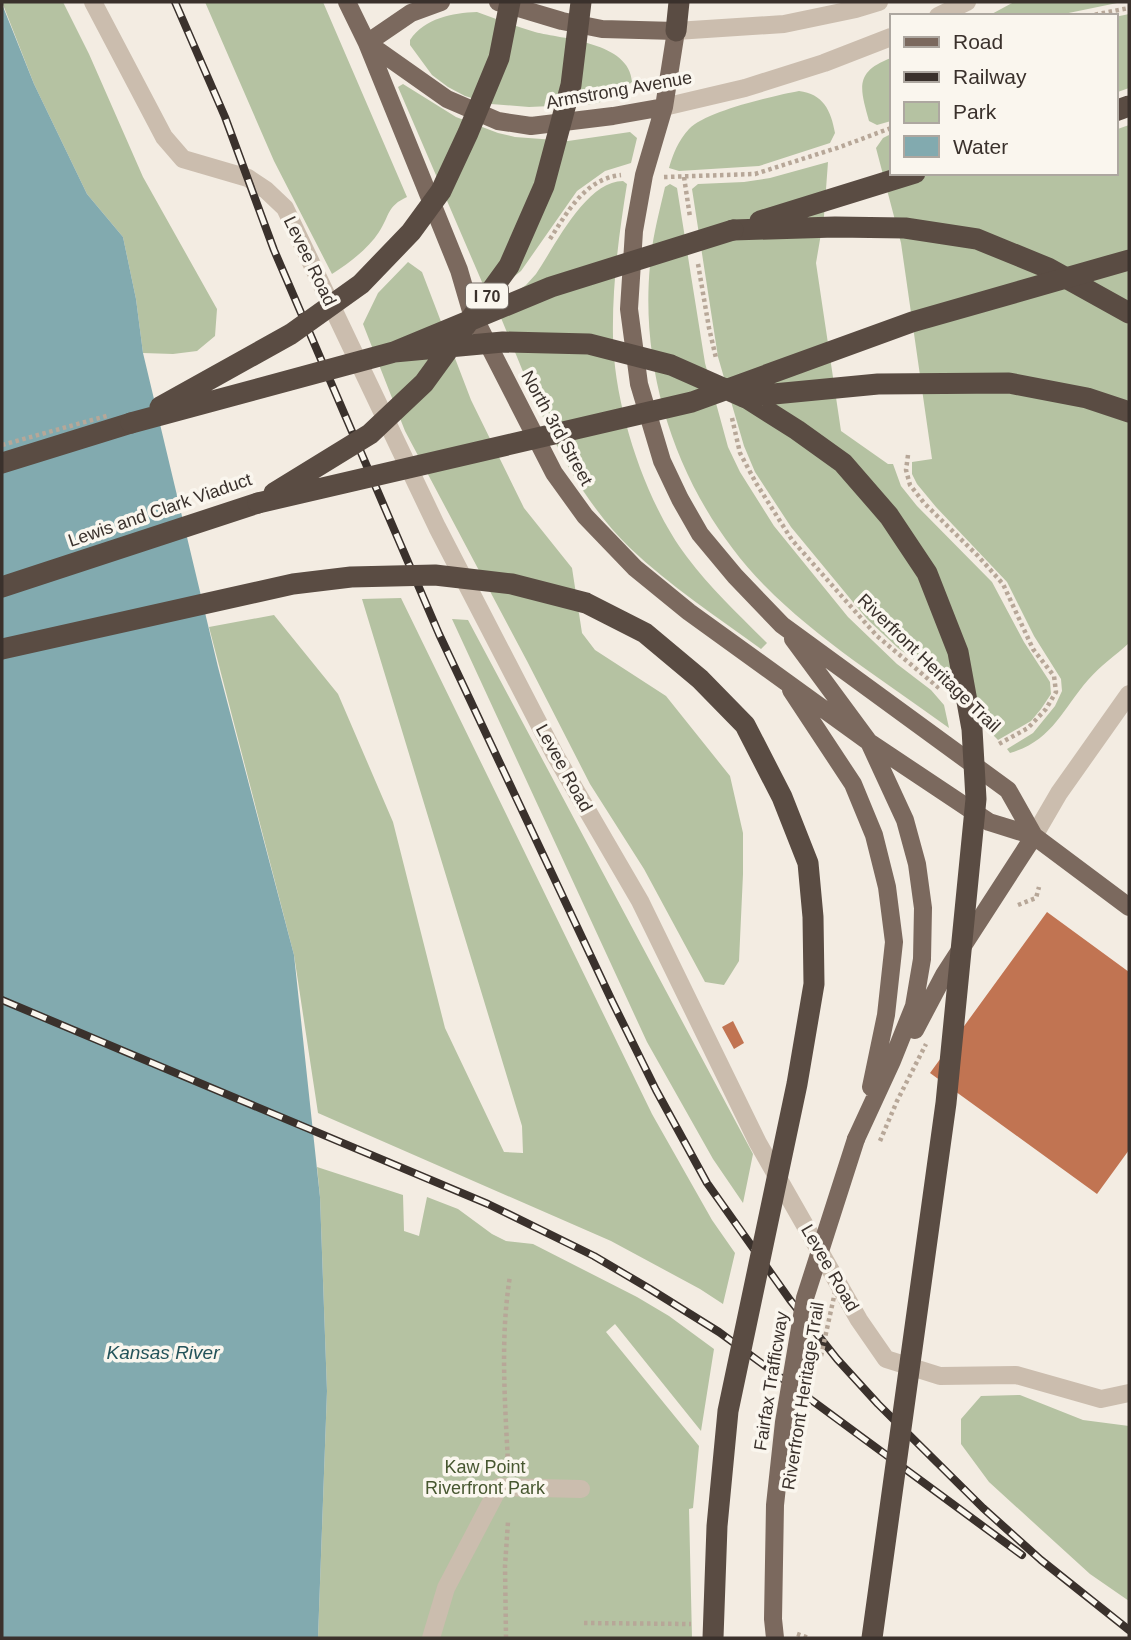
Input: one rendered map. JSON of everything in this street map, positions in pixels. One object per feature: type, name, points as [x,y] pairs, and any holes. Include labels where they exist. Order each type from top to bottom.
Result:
[{"type":"highway","points":[[131,423],[291,334],[361,284],[411,232],[441,191],[468,133],[499,58],[510,2]]},
{"type":"highway","name":"Lewis and Clark Viaduct","points":[[2,587],[257,503],[370,434],[424,383],[509,266],[548,173],[571,85],[581,2]]},
{"type":"highway","points":[[677,31],[679,2]]},
{"type":"highway","points":[[2,463],[131,423],[394,352],[551,287],[909,175]]},
{"type":"highway","points":[[733,230],[905,228],[976,239],[1048,268],[1129,313]]},
{"type":"highway","points":[[257,503],[692,402],[912,321],[1129,260]]},
{"type":"highway","points":[[394,352],[503,342],[589,344],[671,365],[748,399],[843,463],[890,516],[927,573],[958,652],[972,729],[976,799],[946,1103],[872,1638]]},
{"type":"highway","points":[[692,402],[878,384],[1009,383],[1087,398],[1129,412]]},
{"type":"highway","points":[[2,649],[293,584],[351,577],[435,575],[512,583],[586,603],[645,633],[700,678],[745,725],[782,797],[808,863],[813,917],[814,984],[797,1084],[728,1411],[717,1525],[713,1638]]},
{"type":"main road","name":"North 3rd Street","points":[[347,2],[368,43],[460,270],[471,311],[554,472],[585,516],[635,569],[689,612],[869,742],[989,822],[1034,836],[1129,907]]},
{"type":"main road","points":[[368,43],[411,13],[441,2]]},
{"type":"main road","points":[[498,2],[562,21],[602,29],[677,31]]},
{"type":"main road","name":"North 3rd Street","points":[[677,31],[664,107],[644,175],[634,231],[629,309],[639,384],[662,461],[700,534],[735,576],[782,625],[1008,790],[1034,836]]},
{"type":"main road","name":"Armstrong Avenue","points":[[368,43],[447,99],[498,121],[531,126],[664,107]]},
{"type":"main road","points":[[782,625],[869,742],[905,820],[917,864],[923,908],[922,959],[914,1006],[856,1139]]},
{"type":"main road","points":[[786,681],[853,784],[874,835],[887,887],[894,942],[887,1014],[874,1077],[856,1139]]},
{"type":"main road","points":[[856,1139],[944,975],[1034,836]]},
{"type":"main road","name":"Fairfax Trafficway","points":[[775,1638],[775,1505],[784,1422],[806,1298],[856,1139]]},
{"type":"street","name":"Levee Road","points":[[93,2],[164,137],[183,159],[248,177],[285,208],[437,527],[555,755],[640,901],[758,1143],[859,1320],[886,1359],[940,1376],[1016,1375],[1101,1399],[1129,1393]]},
{"type":"street","points":[[677,31],[784,24],[879,2]]},
{"type":"street","points":[[942,14],[967,2]]},
{"type":"street","name":"Armstrong Avenue","points":[[664,107],[756,85],[890,37]]},
{"type":"street","points":[[1034,836],[1059,793],[1129,694]]},
{"type":"street","points":[[431,1638],[446,1588],[499,1487],[581,1489]]},
{"type":"path","points":[[1098,14],[1129,8]]},
{"type":"path","points":[[666,177],[755,174],[890,128]]},
{"type":"path","points":[[684,177],[691,218]]},
{"type":"path","points":[[697,260],[718,366]]},
{"type":"path","name":"Riverfront Heritage Trail","points":[[731,416],[740,453],[792,540],[877,636],[946,696]]},
{"type":"path","name":"Riverfront Heritage Trail","points":[[908,455],[906,470],[910,485],[1003,584],[1033,649],[1054,676],[1056,692],[1046,709],[1028,728],[994,747]]},
{"type":"path","name":"Riverfront Heritage Trail","points":[[988,742],[1003,753]]},
{"type":"path","points":[[878,1146],[929,1038]]},
{"type":"path","name":"Riverfront Heritage Trail","points":[[820,1364],[838,1275]]},
{"type":"path","points":[[506,1638],[505,1566],[509,1487],[504,1344],[505,1308],[510,1276]]},
{"type":"path","points":[[584,1623],[646,1623]]},
{"type":"path","points":[[797,1623],[797,1638]]},
{"type":"green space","points":[[2,2],[63,2],[143,177],[217,309],[215,336],[197,351],[173,354],[143,353],[136,299],[123,237],[87,194],[34,84]]},
{"type":"green space","points":[[205,2],[323,2],[407,197],[392,208],[369,244],[332,274],[274,161]]},
{"type":"green space","points":[[1014,2],[1122,2],[1064,14],[992,14]]},
{"type":"green space","points":[[477,12],[535,32],[577,40],[608,50],[620,58],[628,69],[632,82],[614,97],[595,104],[529,107],[491,104],[465,96],[432,75],[410,45],[410,40],[423,26],[440,18]]},
{"type":"green space","points":[[1129,14],[1129,88],[1117,92],[1117,17]]},
{"type":"green space","points":[[890,58],[890,121],[877,125],[869,121],[862,90],[865,75],[879,63]]},
{"type":"green space","points":[[403,84],[456,117],[515,137],[568,141],[630,132],[637,138],[631,163],[605,171],[577,191],[521,271],[511,279],[485,289],[398,87]]},
{"type":"green space","points":[[799,91],[814,96],[828,110],[835,133],[830,143],[759,166],[679,171],[669,168],[682,138],[698,122],[741,105]]},
{"type":"green space","points":[[1129,125],[1129,643],[1093,675],[1046,733],[1024,748],[1010,753],[1007,749],[1033,733],[1055,706],[1062,691],[1061,679],[1034,636],[1007,582],[936,507],[912,474],[912,462],[932,459],[901,243],[876,148],[883,138],[890,134],[890,175],[1117,175],[1117,129]]},
{"type":"green space","points":[[828,162],[824,216],[816,263],[841,431],[888,464],[893,464],[901,486],[917,506],[992,582],[1024,642],[1050,682],[1051,694],[1031,721],[998,740],[930,671],[898,648],[867,619],[791,527],[755,472],[744,446],[718,357],[692,189],[698,184],[770,178]]},
{"type":"green space","points":[[623,181],[627,184],[617,260],[613,337],[619,393],[626,422],[645,481],[672,535],[705,580],[767,643],[761,649],[661,575],[606,522],[567,465],[551,434],[496,306],[526,285],[536,274],[584,203],[609,184]]},
{"type":"green space","points":[[670,184],[677,188],[705,363],[728,447],[740,472],[774,526],[848,617],[897,664],[931,690],[944,705],[949,728],[830,642],[764,585],[735,552],[710,516],[689,478],[660,395],[648,309],[652,246],[665,187]]},
{"type":"green space","points":[[408,262],[422,272],[471,400],[524,508],[572,568],[582,633],[595,650],[666,696],[730,776],[743,833],[743,874],[739,961],[724,985],[705,982],[644,869],[590,784],[405,431],[363,324],[378,293]]},
{"type":"green space","points":[[401,598],[652,1114],[712,1220],[735,1253],[723,1304],[611,1241],[318,1113],[294,955],[209,627],[274,615],[338,694],[393,822],[445,1028],[504,1152],[523,1153],[522,1126],[362,599]]},
{"type":"green space","points":[[452,619],[468,620],[753,1154],[743,1203],[713,1159],[647,1042]]},
{"type":"green space","name":"Kaw Point Riverfront Park","points":[[317,1167],[403,1195],[404,1231],[419,1236],[427,1197],[458,1209],[506,1241],[533,1244],[637,1297],[669,1316],[714,1349],[701,1431],[615,1324],[606,1332],[699,1446],[693,1508],[689,1509],[692,1638],[318,1638],[327,1391]]},
{"type":"green space","points":[[1020,1395],[1083,1420],[1129,1426],[1129,1601],[1090,1574],[989,1482],[961,1444],[961,1419],[981,1396]]},
{"type":"water","name":"Kansas River","points":[[2,4],[34,84],[87,194],[123,237],[136,299],[143,353],[218,667],[294,955],[320,1197],[327,1391],[318,1638],[2,1638]]},
{"type":"building","points":[[1047,912],[1129,972],[1129,1150],[1097,1194],[930,1073]]},
{"type":"building","points":[[733,1021],[744,1043],[734,1049],[722,1027]]},
{"type":"railway","points":[[175,2],[225,117],[274,250],[439,634],[612,1001],[656,1090],[707,1183],[790,1300],[837,1359],[878,1404],[983,1508],[1041,1560],[1129,1630]]},
{"type":"railway","points":[[2,1000],[488,1204],[594,1256],[719,1332],[1022,1555]]}]
